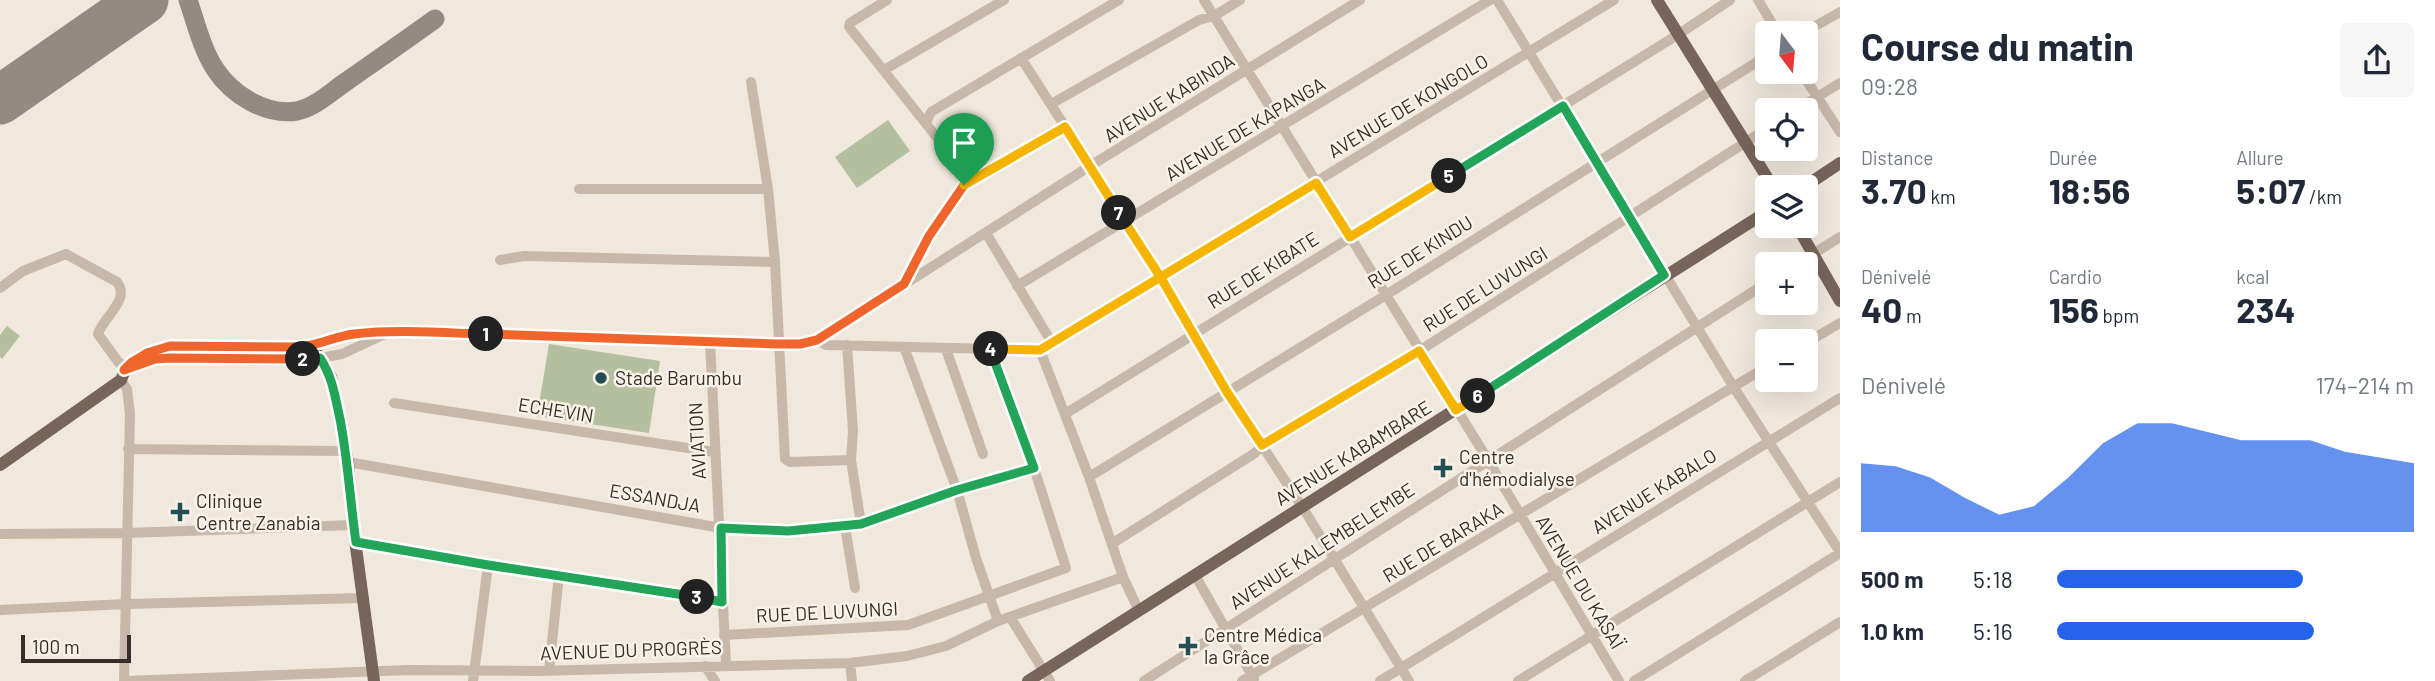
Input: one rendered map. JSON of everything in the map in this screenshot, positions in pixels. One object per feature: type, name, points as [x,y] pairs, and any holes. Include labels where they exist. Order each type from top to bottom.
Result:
[{"type":"main road","points":[[1657,0],[1766,175]]},
{"type":"main road","points":[[1818,178],[1840,163]]},
{"type":"main road","name":"AVENUE KABAMBARE","points":[[1028,681],[1047,676],[1139,611],[1755,219]]},
{"type":"main road","points":[[1818,264],[1840,301]]},
{"type":"main road","points":[[0,465],[153,350],[170,346],[312,346],[329,371],[347,457],[374,676]]},
{"type":"main road","points":[[124,372],[155,359],[320,358]]},
{"type":"street","points":[[887,0],[850,23],[849,27],[966,174],[964,185],[929,236],[904,284]]},
{"type":"street","points":[[884,70],[1004,0]]},
{"type":"street","points":[[926,123],[931,112],[1119,0]]},
{"type":"street","name":"AVENUE DU KASAÏ","points":[[1204,0],[1488,460],[1619,681]]},
{"type":"street","points":[[1051,104],[1199,20],[1214,16],[1240,0]]},
{"type":"street","name":"AVENUE KABINDA","points":[[312,346],[344,335],[390,332],[778,344],[800,344],[817,340],[1090,166],[1360,0]]},
{"type":"street","name":"AVENUE DE KAPANGA","points":[[1017,286],[1490,0]]},
{"type":"street","points":[[1497,0],[1664,275],[1840,553],[1634,681]]},
{"type":"street","name":"AVENUE DE KONGOLO","points":[[1040,350],[1614,0]]},
{"type":"street","name":"RUE DE KIBATE","points":[[1065,414],[1730,0]]},
{"type":"street","points":[[1758,0],[1771,21]]},
{"type":"street","points":[[1818,24],[1840,12]]},
{"type":"street","points":[[1021,58],[1161,278],[1227,392],[1366,608],[1409,681]]},
{"type":"street","name":"RUE DE KINDU","points":[[1089,477],[1387,295],[1755,63]]},
{"type":"street","points":[[751,82],[768,189],[775,262],[786,459],[790,462],[851,460]]},
{"type":"street","points":[[1817,97],[1840,83]]},
{"type":"street","points":[[1809,84],[1840,132]]},
{"type":"street","points":[[964,185],[1065,127]]},
{"type":"street","name":"RUE DE LUVUNGI","points":[[1113,543],[1255,453],[1262,445],[1419,351],[1755,136]]},
{"type":"street","points":[[579,189],[768,189]]},
{"type":"street","points":[[986,233],[1052,343]]},
{"type":"street","points":[[1818,252],[1840,237]]},
{"type":"street","points":[[0,288],[23,271],[66,254],[117,282],[121,287],[122,297],[98,334],[124,372],[129,402],[125,681]]},
{"type":"street","points":[[500,260],[524,256],[775,262]]},
{"type":"street","name":"AVENUE KALEMBELEMBE","points":[[1144,681],[1755,290]]},
{"type":"street","points":[[1818,336],[1840,323]]},
{"type":"street","points":[[320,358],[342,354],[390,332]]},
{"type":"street","points":[[817,340],[826,345],[1040,350],[1089,477],[1123,577],[1139,611]]},
{"type":"street","name":"AVIATION","points":[[710,341],[726,665]]},
{"type":"street","points":[[847,345],[853,431],[851,460],[861,524]]},
{"type":"street","points":[[904,347],[957,490],[973,550],[998,621]]},
{"type":"street","points":[[946,349],[983,454]]},
{"type":"street","points":[[990,349],[1034,468]]},
{"type":"street","name":"RUE DE BARAKA","points":[[1249,679],[1755,373]]},
{"type":"street","name":"AVENUE KABALO","points":[[1380,681],[1840,398]]},
{"type":"street","name":"ECHEVIN","points":[[394,403],[714,452]]},
{"type":"street","name":"ESSANDJA","points":[[128,449],[347,457],[721,528],[788,531],[861,524],[957,490],[1034,468]]},
{"type":"street","name":"RUE DE LUVUNGI","points":[[724,635],[895,627],[989,597],[1064,569],[1066,565],[1034,468]]},
{"type":"street","points":[[1518,681],[1840,482]]},
{"type":"street","points":[[0,534],[127,533],[354,525]]},
{"type":"street","points":[[845,526],[855,588]]},
{"type":"street","points":[[356,542],[722,602]]},
{"type":"street","points":[[473,676],[488,565]]},
{"type":"street","points":[[549,670],[559,575]]},
{"type":"street","points":[[1195,575],[1249,679]]},
{"type":"street","name":"AVENUE DU PROGRÈS","points":[[125,681],[537,676],[549,670],[850,663],[907,656],[946,646],[998,621],[1123,577]]},
{"type":"street","points":[[0,610],[364,598]]},
{"type":"street","points":[[1010,617],[1047,676]]},
{"type":"street","points":[[1745,681],[1840,621]]},
{"type":"street","points":[[850,663],[852,681]]},
{"type":"street","points":[[705,666],[715,681]]},
{"type":"green space","points":[[888,120],[910,151],[857,188],[835,157]]},
{"type":"green space","points":[[7,326],[20,336],[2,359],[0,335]]},
{"type":"green space","name":"Stade Barumbu","points":[[549,344],[660,361],[649,433],[537,416]]},
{"type":"taxiway","points":[[188,0],[206,53],[222,78],[251,102],[285,112],[304,109],[317,102],[435,19]]},
{"type":"runway","points":[[0,100],[144,0]]},
{"type":"place","name":"Stade Barumbu","points":[[601,378]]},
{"type":"place","name":"Centre d'hémodialyse","points":[[1443,468]]},
{"type":"place","name":"Clinique Centre Zanabia","points":[[180,512]]},
{"type":"place","name":"Centre Médica la Grâce","points":[[1188,646]]},
{"type":"route","points":[[964,185],[929,236],[904,284],[817,340],[800,344],[403,331],[344,335],[301,347],[170,346],[147,353],[124,370],[155,359],[169,358],[320,358],[329,371],[333,384],[348,462],[356,542],[722,602],[721,528],[788,531],[861,524],[957,490],[1034,468],[990,349],[1040,350],[1161,278],[1316,183],[1350,237],[1563,106],[1664,275],[1456,410],[1419,351],[1262,445],[1227,392],[1161,278],[1065,127],[964,185]]}]
